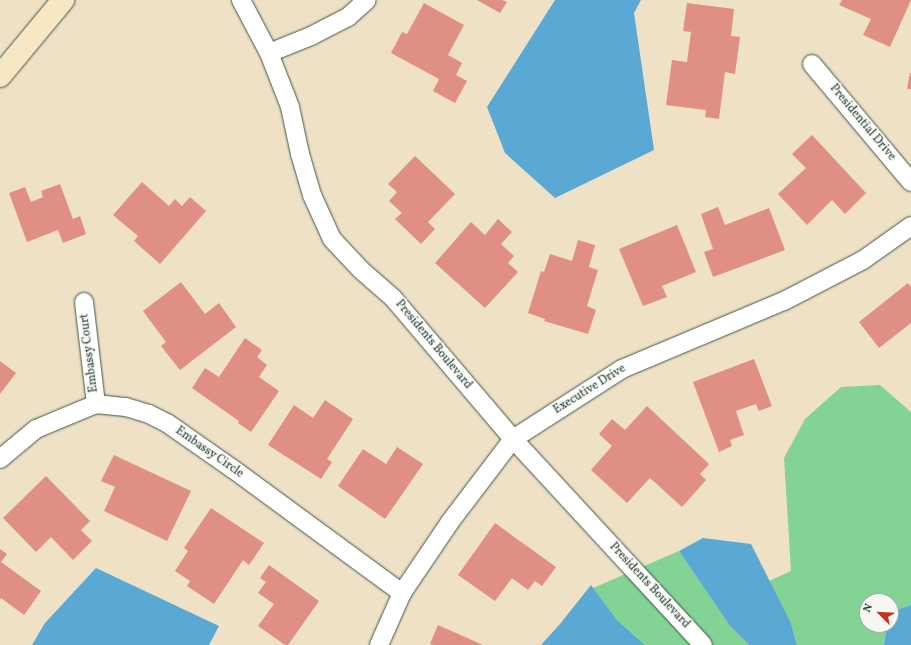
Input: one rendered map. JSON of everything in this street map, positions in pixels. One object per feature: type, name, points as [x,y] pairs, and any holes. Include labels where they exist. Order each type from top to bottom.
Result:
[{"type":"street","points":[[0,76],[64,0]]},
{"type":"street","name":"Presidents Boulevard","points":[[241,0],[269,53],[290,107],[312,195],[332,239],[361,270],[393,298],[513,439],[703,645]]},
{"type":"street","points":[[269,53],[311,36],[348,17],[367,0]]},
{"type":"street","name":"Presidential Drive","points":[[812,64],[911,182]]},
{"type":"street","name":"Executive Drive","points":[[379,645],[402,593],[450,522],[513,439],[622,369],[784,302],[863,260],[911,226]]},
{"type":"street","name":"Embassy Court","points":[[84,302],[96,404]]},
{"type":"street","name":"Embassy Circle","points":[[0,459],[36,429],[96,404],[126,407],[149,414],[167,423],[402,593]]},
{"type":"green space","points":[[880,385],[911,412],[911,605],[899,609],[899,593],[859,593],[859,633],[886,633],[884,645],[797,645],[791,623],[769,581],[791,571],[784,458],[805,419],[841,387]]},
{"type":"green space","points":[[679,551],[730,626],[749,645],[645,645],[617,620],[593,588]]},
{"type":"water","points":[[555,0],[641,0],[634,13],[654,150],[555,198],[505,153],[487,107]]},
{"type":"water","points":[[703,538],[751,544],[791,623],[797,645],[749,645],[730,626],[679,551]]},
{"type":"water","points":[[96,568],[219,626],[209,645],[32,645],[45,623]]},
{"type":"water","points":[[591,585],[617,620],[645,645],[541,645]]},
{"type":"water","points":[[911,605],[911,645],[884,645],[886,633],[899,633],[899,609]]},
{"type":"building","points":[[477,0],[502,0],[507,2],[500,13]]},
{"type":"building","points":[[842,0],[911,0],[890,47],[863,35],[871,19],[839,5]]},
{"type":"building","points":[[424,3],[464,25],[448,55],[462,63],[456,75],[467,81],[455,103],[433,91],[439,79],[391,53],[402,32],[407,34]]},
{"type":"building","points":[[687,3],[734,9],[731,36],[740,37],[735,74],[725,72],[719,119],[705,117],[706,110],[666,105],[672,60],[687,62],[691,32],[683,31]]},
{"type":"building","points":[[910,73],[911,89],[907,89]]},
{"type":"building","points":[[812,135],[866,193],[845,214],[832,200],[807,225],[778,194],[806,168],[792,154]]},
{"type":"building","points":[[415,156],[455,194],[428,222],[435,229],[421,244],[395,219],[402,213],[389,201],[397,192],[388,184]]},
{"type":"building","points":[[142,182],[169,206],[175,199],[182,206],[190,197],[206,211],[160,264],[134,241],[138,236],[113,215]]},
{"type":"building","points":[[60,184],[73,219],[80,216],[86,234],[63,243],[58,230],[27,242],[9,193],[25,187],[31,202],[43,197],[41,191]]},
{"type":"building","points":[[718,207],[725,225],[769,208],[785,250],[713,277],[704,252],[713,249],[701,214]]},
{"type":"building","points":[[498,219],[512,232],[501,244],[514,256],[508,263],[518,272],[485,308],[435,263],[471,222],[485,235]]},
{"type":"building","points":[[677,225],[696,272],[662,286],[667,297],[643,306],[619,249]]},
{"type":"building","points":[[578,240],[595,245],[589,267],[598,270],[587,306],[596,310],[588,334],[544,321],[545,319],[528,313],[541,271],[544,272],[550,254],[572,261]]},
{"type":"building","points":[[181,282],[205,314],[219,303],[236,327],[180,370],[161,346],[166,342],[143,311]]},
{"type":"building","points":[[908,283],[911,287],[911,323],[879,348],[859,322]]},
{"type":"building","points":[[245,338],[262,350],[257,357],[267,365],[259,377],[279,391],[251,432],[238,423],[239,421],[192,388],[205,368],[219,377]]},
{"type":"building","points":[[754,359],[772,406],[759,411],[756,404],[736,411],[744,435],[730,440],[732,446],[719,452],[693,382]]},
{"type":"building","points":[[0,361],[16,373],[0,394]]},
{"type":"building","points":[[325,400],[353,419],[327,459],[332,462],[321,479],[268,445],[294,405],[313,418]]},
{"type":"building","points":[[647,406],[709,464],[700,474],[706,480],[682,507],[650,478],[627,503],[591,470],[612,446],[599,434],[612,419],[625,430]]},
{"type":"building","points":[[397,447],[423,464],[385,519],[338,486],[363,449],[386,464]]},
{"type":"building","points":[[114,455],[191,491],[167,541],[104,511],[115,487],[101,481]]},
{"type":"building","points":[[46,476],[90,521],[81,530],[92,541],[73,560],[51,537],[36,552],[3,518]]},
{"type":"building","points":[[211,508],[264,543],[249,565],[243,560],[214,604],[187,586],[190,581],[175,571],[188,551],[184,548]]},
{"type":"building","points":[[495,523],[556,567],[542,586],[535,581],[528,590],[512,578],[495,601],[458,575]]},
{"type":"building","points":[[0,549],[7,554],[1,562],[41,591],[24,615],[1,598],[0,600]]},
{"type":"building","points":[[269,565],[319,601],[288,645],[285,645],[258,626],[274,604],[258,593],[266,582],[260,578]]},
{"type":"building","points":[[438,625],[483,645],[430,644]]}]
